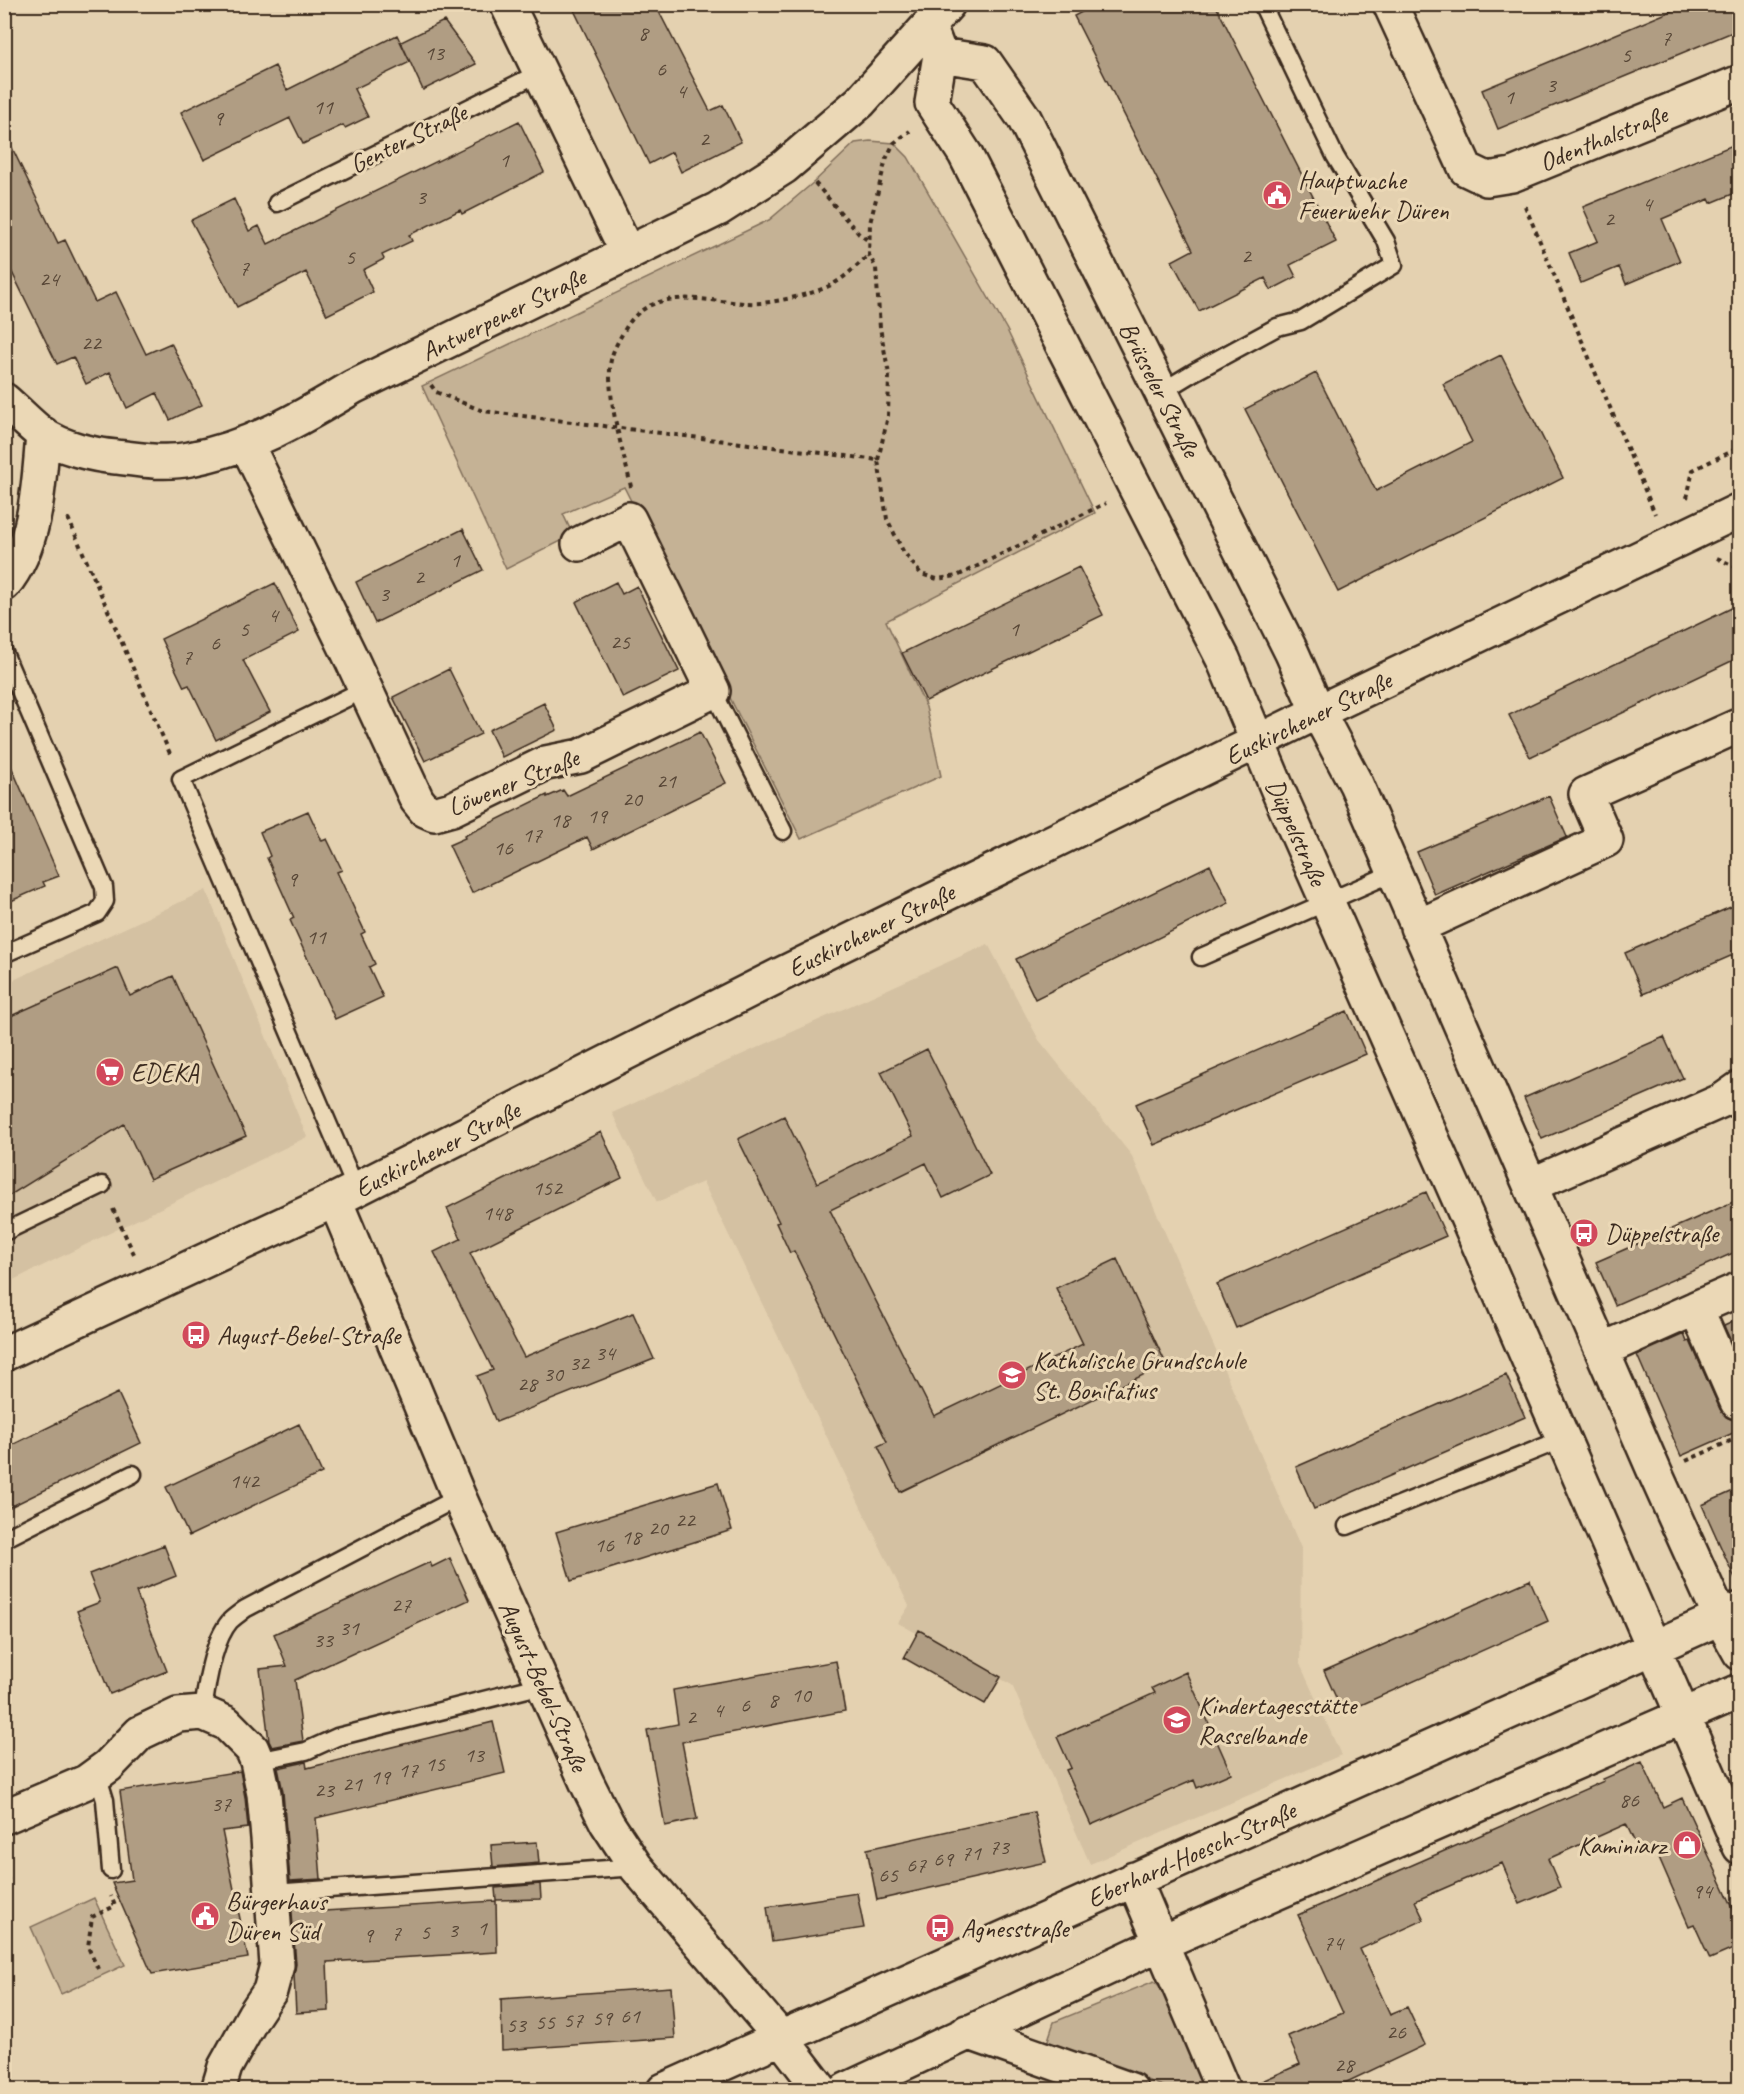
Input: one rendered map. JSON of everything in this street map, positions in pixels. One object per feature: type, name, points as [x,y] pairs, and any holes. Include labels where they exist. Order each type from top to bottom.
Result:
[{"type":"street","points":[[507,4],[628,254]]},
{"type":"street","name":"Odenthalstraße","points":[[1390,4],[1466,169],[1487,179],[1512,175],[1740,82]]},
{"type":"street","points":[[939,28],[932,103],[964,154],[1136,488],[1223,659],[1258,742]]},
{"type":"street","name":"Brüsseler Straße","points":[[939,28],[985,63],[1024,118],[1292,652],[1318,712],[1345,763],[1393,873]]},
{"type":"street","name":"Antwerpener Straße","points":[[4,400],[43,434],[63,444],[103,456],[148,461],[189,459],[246,443],[304,417],[353,387],[718,209],[794,159],[860,102],[939,28]]},
{"type":"street","points":[[4,584],[23,550],[38,500],[43,434]]},
{"type":"street","name":"Löwener Straße","points":[[246,443],[417,800],[425,810],[434,813],[452,809],[546,763],[581,756],[713,691]]},
{"type":"street","name":"Euskirchener Straße","points":[[4,1354],[345,1195],[778,976],[1318,712],[1740,510]]},
{"type":"street","points":[[579,544],[629,519],[713,691]]},
{"type":"street","points":[[1417,927],[1606,840],[1586,794],[1740,725]]},
{"type":"street","name":"Düppelstraße","points":[[1258,742],[1653,1648]]},
{"type":"street","points":[[1393,873],[1656,1475],[1730,1613],[1740,1653]]},
{"type":"street","points":[[1531,1185],[1723,1100],[1740,1088]]},
{"type":"street","name":"August-Bebel-Straße","points":[[345,1195],[459,1497],[607,1823],[636,1867],[782,2038],[821,2090]]},
{"type":"street","points":[[1602,1350],[1740,1288]]},
{"type":"street","points":[[1696,1308],[1737,1402],[1740,1401]]},
{"type":"street","name":"Eberhard-Hoesch-Straße","points":[[664,2090],[1730,1613]]},
{"type":"street","points":[[1653,1648],[1740,1847]]},
{"type":"street","points":[[846,2090],[1161,1943],[1740,1691]]},
{"type":"street","points":[[4,1817],[86,1782],[108,1766],[140,1733],[178,1715],[203,1713],[226,1723],[252,1749],[264,1794],[277,1965],[270,1991],[225,2067],[218,2090]]},
{"type":"street","points":[[1134,1879],[1223,2090]]},
{"type":"street","points":[[967,2032],[1131,2090]]},
{"type":"lane","points":[[1161,392],[1277,327],[1301,321],[1394,265],[1386,241],[1335,156],[1262,4]]},
{"type":"lane","name":"Genter Straße","points":[[277,203],[539,73]]},
{"type":"lane","points":[[4,653],[104,887],[105,901],[97,913],[4,954]]},
{"type":"lane","points":[[345,1195],[181,779],[365,689]]},
{"type":"lane","points":[[713,691],[783,831]]},
{"type":"lane","points":[[1201,957],[1393,873]]},
{"type":"lane","points":[[4,1232],[102,1185]]},
{"type":"lane","points":[[1347,1526],[1563,1439]]},
{"type":"lane","points":[[4,1539],[133,1474]]},
{"type":"lane","points":[[203,1713],[218,1641],[229,1622],[245,1609],[459,1497]]},
{"type":"lane","points":[[257,1761],[306,1752],[338,1737],[543,1685]]},
{"type":"lane","points":[[108,1766],[97,1774],[105,1800],[111,1870]]},
{"type":"lane","points":[[273,1893],[636,1867]]},
{"type":"path","points":[[938,112],[894,143],[886,159],[870,223],[869,255],[876,268],[880,328],[889,374],[888,416],[878,460],[887,519],[903,551],[921,574],[937,579],[957,576],[1136,488]]},
{"type":"path","points":[[794,159],[859,234],[870,242]]},
{"type":"path","points":[[1512,175],[1673,543]]},
{"type":"path","points":[[629,519],[631,486],[617,428],[610,367],[614,348],[630,319],[650,304],[676,298],[762,303],[795,296],[830,286],[869,255]]},
{"type":"path","points":[[412,359],[436,392],[483,411],[878,460]]},
{"type":"path","points":[[1673,543],[1693,470],[1740,447]]},
{"type":"path","points":[[66,513],[181,779]]},
{"type":"path","points":[[112,1207],[122,1227]]},
{"type":"path","points":[[1656,1475],[1740,1436]]},
{"type":"path","points":[[98,1970],[88,1947],[92,1917],[115,1906],[106,1882],[111,1870]]},
{"type":"path","points":[[4,1871],[8,1880]]},
{"type":"shaded area","points":[[870,141],[894,143],[908,157],[1007,330],[1095,513],[886,621],[926,707],[941,776],[801,839],[624,487],[563,514],[573,535],[506,569],[422,386],[769,220],[855,143]]},
{"type":"shaded area","points":[[206,890],[307,1137],[5,1284],[5,984]]},
{"type":"shaded area","name":"Katholische Grundschule St. Bonifatius","points":[[988,944],[1039,1040],[1132,1156],[1301,1548],[1300,1664],[1341,1755],[1090,1864],[1012,1685],[898,1623],[909,1606],[703,1182],[657,1202],[612,1113]]},
{"type":"shaded area","points":[[94,1898],[125,1965],[61,1994],[31,1927]]},
{"type":"shaded area","points":[[1154,1981],[1165,1991],[1202,2074],[1201,2082],[1195,2089],[1171,2089],[1047,2043],[1054,2022]]},
{"type":"building","points":[[571,4],[655,4],[710,111],[723,105],[741,142],[681,172],[672,152],[649,164]]},
{"type":"building","points":[[1097,4],[1215,4],[1336,242],[1290,265],[1296,277],[1271,290],[1265,278],[1199,311],[1172,261],[1193,250],[1074,16]]},
{"type":"building","points":[[1688,4],[1740,4],[1740,29],[1498,129],[1482,90]]},
{"type":"building","points":[[444,21],[476,64],[423,90],[401,42]]},
{"type":"building","points":[[397,35],[410,62],[354,89],[368,117],[345,128],[343,125],[303,144],[290,118],[204,160],[181,112],[275,66],[287,90]]},
{"type":"building","points":[[519,121],[544,172],[462,214],[460,210],[409,235],[412,241],[382,255],[384,259],[363,270],[373,292],[327,315],[306,272],[237,307],[191,220],[234,199],[249,231],[259,226],[268,244]]},
{"type":"building","points":[[4,131],[58,243],[65,240],[95,302],[116,292],[146,354],[171,343],[202,405],[170,420],[157,393],[127,408],[110,372],[86,384],[73,357],[57,364],[4,256]]},
{"type":"building","points":[[1740,142],[1740,191],[1711,203],[1709,199],[1662,219],[1680,261],[1626,284],[1619,267],[1581,283],[1569,253],[1598,241],[1583,207]]},
{"type":"building","points":[[1501,355],[1563,478],[1338,592],[1245,409],[1316,373],[1376,491],[1472,442],[1443,384]]},
{"type":"building","points":[[463,529],[483,570],[375,623],[356,582]]},
{"type":"building","points":[[1079,567],[1103,615],[926,701],[902,653]]},
{"type":"building","points":[[616,582],[622,594],[637,586],[679,671],[623,698],[576,602]]},
{"type":"building","points":[[275,583],[299,632],[243,660],[270,712],[216,740],[189,685],[184,687],[161,639]]},
{"type":"building","points":[[1740,604],[1740,657],[1530,757],[1509,715]]},
{"type":"building","points":[[449,669],[481,734],[425,761],[393,697]]},
{"type":"building","points":[[544,703],[557,730],[502,757],[489,730]]},
{"type":"building","points":[[700,732],[726,783],[593,849],[587,837],[472,893],[449,845],[547,795],[547,797],[563,790],[567,796]]},
{"type":"building","points":[[4,750],[59,876],[43,882],[45,886],[4,904]]},
{"type":"building","points":[[1549,796],[1567,837],[1435,895],[1417,852]]},
{"type":"building","points":[[308,811],[322,841],[327,839],[342,870],[337,872],[365,932],[361,934],[375,964],[369,967],[383,997],[335,1019],[290,920],[294,918],[267,858],[270,856],[260,832]]},
{"type":"building","points":[[1210,865],[1229,903],[1035,999],[1016,959]]},
{"type":"building","points":[[1740,903],[1740,952],[1643,994],[1625,953]]},
{"type":"building","name":"EDEKA","points":[[118,968],[130,996],[173,976],[246,1136],[150,1179],[124,1124],[4,1199],[4,1019]]},
{"type":"building","points":[[1347,1011],[1366,1054],[1154,1145],[1136,1104]]},
{"type":"building","points":[[1664,1037],[1683,1078],[1542,1139],[1524,1098]]},
{"type":"building","points":[[927,1049],[990,1175],[943,1198],[926,1163],[830,1210],[934,1416],[1083,1344],[1056,1288],[1117,1259],[1166,1364],[900,1492],[878,1446],[887,1442],[794,1251],[790,1253],[776,1223],[779,1222],[738,1139],[784,1116],[817,1183],[913,1136],[881,1072]]},
{"type":"building","points":[[601,1132],[622,1178],[470,1253],[524,1357],[633,1313],[654,1359],[496,1422],[477,1376],[493,1370],[434,1252],[461,1239],[447,1208]]},
{"type":"building","points":[[1426,1192],[1446,1236],[1236,1328],[1217,1284]]},
{"type":"building","points":[[1740,1199],[1740,1250],[1615,1305],[1596,1262]]},
{"type":"building","points":[[1740,1319],[1740,1361],[1724,1326]]},
{"type":"building","points":[[1684,1334],[1687,1342],[1690,1341],[1720,1409],[1726,1417],[1740,1420],[1740,1430],[1681,1456],[1637,1355]]},
{"type":"building","points":[[1506,1375],[1525,1417],[1314,1509],[1296,1467]]},
{"type":"building","points":[[118,1393],[141,1443],[4,1510],[4,1449]]},
{"type":"building","points":[[299,1424],[322,1473],[189,1536],[166,1487]]},
{"type":"building","points":[[718,1483],[732,1530],[571,1581],[556,1532]]},
{"type":"building","points":[[1740,1488],[1740,1590],[1702,1505]]},
{"type":"building","points":[[164,1545],[176,1576],[136,1592],[167,1671],[110,1694],[77,1611],[100,1602],[89,1574]]},
{"type":"building","points":[[450,1558],[469,1600],[295,1680],[303,1741],[272,1747],[269,1741],[260,1669],[287,1666],[274,1634],[430,1562],[432,1567]]},
{"type":"building","points":[[1530,1580],[1548,1621],[1343,1713],[1324,1671]]},
{"type":"building","points":[[919,1630],[1001,1677],[985,1704],[904,1658]]},
{"type":"building","points":[[836,1661],[845,1711],[682,1742],[697,1819],[665,1826],[647,1730],[678,1724],[673,1690]]},
{"type":"building","points":[[1186,1672],[1231,1773],[1197,1788],[1194,1780],[1091,1825],[1066,1770],[1071,1768],[1057,1737],[1155,1693],[1152,1688]]},
{"type":"building","points":[[493,1722],[505,1773],[316,1818],[321,1879],[290,1881],[283,1792],[278,1768],[306,1762],[307,1768]]},
{"type":"building","points":[[1642,1762],[1663,1807],[1682,1798],[1740,1923],[1740,1946],[1710,1959],[1694,1924],[1689,1926],[1654,1846],[1640,1853],[1626,1824],[1548,1859],[1560,1887],[1520,1904],[1502,1863],[1415,1901],[1424,1920],[1360,1949],[1390,2014],[1407,2007],[1425,2045],[1330,2090],[1242,2090],[1300,2064],[1288,2036],[1343,2013],[1298,1915],[1604,1781],[1603,1779]]},
{"type":"building","points":[[240,1771],[248,1828],[222,1831],[248,1958],[152,1974],[112,1883],[132,1880],[120,1791]]},
{"type":"building","points":[[1034,1812],[1046,1862],[877,1900],[867,1849]]},
{"type":"building","points":[[537,1842],[539,1863],[493,1867],[491,1845]]},
{"type":"building","points":[[540,1884],[541,1899],[496,1900],[495,1888]]},
{"type":"building","points":[[857,1893],[864,1928],[772,1942],[767,1907]]},
{"type":"building","points":[[323,1900],[324,1911],[496,1901],[497,1952],[327,1962],[329,2011],[296,2013],[294,1975],[296,1964],[291,1902]]},
{"type":"building","points":[[671,1987],[675,2038],[502,2050],[501,1999]]},
{"type":"place","name":"Hauptwache Feuerwehr Düren","points":[[1277,195]]},
{"type":"place","name":"EDEKA","points":[[110,1072]]},
{"type":"place","name":"Düppelstraße","points":[[1584,1233]]},
{"type":"place","name":"August-Bebel-Straße","points":[[196,1335]]},
{"type":"place","name":"Katholische Grundschule St. Bonifatius","points":[[1012,1375]]},
{"type":"place","name":"Kindertagesstätte Rasselbande","points":[[1177,1720]]},
{"type":"place","name":"Kaminiarz","points":[[1687,1845]]},
{"type":"place","name":"Bürgerhaus Düren Süd","points":[[205,1916]]},
{"type":"place","name":"Agnesstraße","points":[[940,1928]]}]
